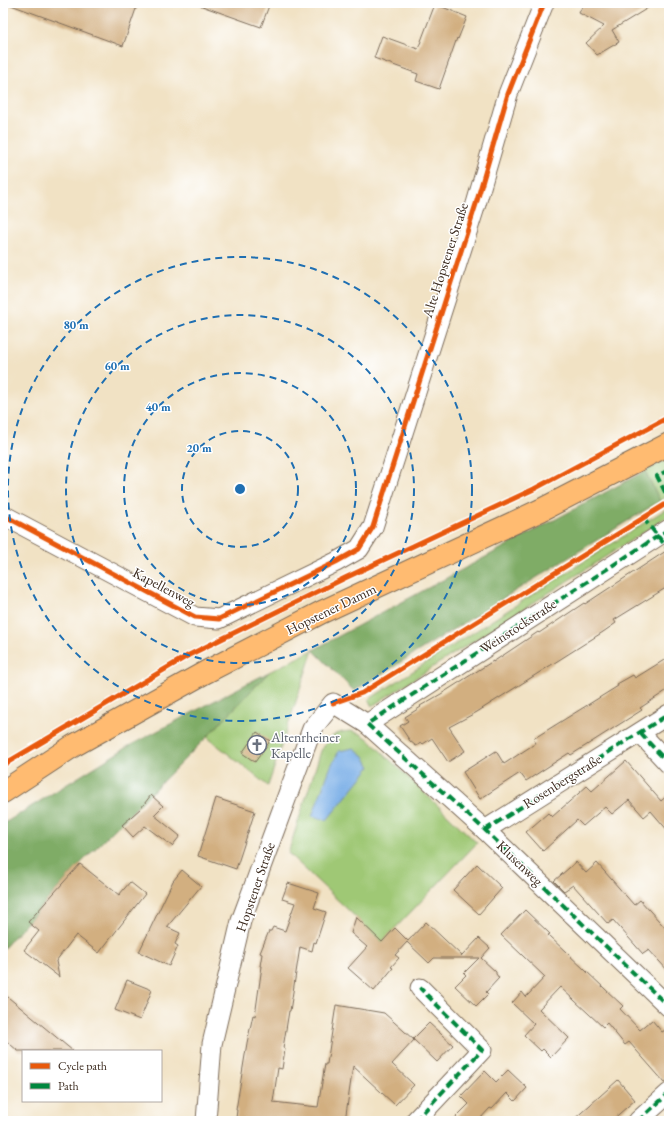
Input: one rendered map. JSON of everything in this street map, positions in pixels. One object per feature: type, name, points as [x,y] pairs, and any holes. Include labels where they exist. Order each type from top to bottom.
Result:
[{"type":"main road","name":"Hopstener Damm","points":[[3,792],[73,746],[206,672],[322,612],[541,510],[669,444]]},
{"type":"street","name":"Alte Hopstener Straße","points":[[373,527],[476,204],[508,94],[544,3]]},
{"type":"street","name":"Kapellenweg","points":[[3,515],[195,618],[219,619],[336,562],[359,549],[373,527]]},
{"type":"street","name":"Weinstockstraße","points":[[367,724],[669,528]]},
{"type":"street","name":"Hopstener Straße","points":[[206,1121],[212,1044],[241,921],[312,729],[333,704],[367,724]]},
{"type":"street","name":"Rosenbergstraße","points":[[485,830],[669,714]]},
{"type":"street","name":"Klusenweg","points":[[367,724],[485,830],[669,1007]]},
{"type":"street","points":[[640,733],[669,764]]},
{"type":"street","points":[[414,1121],[482,1050],[420,988]]},
{"type":"street","points":[[638,1121],[669,1093]]},
{"type":"green space","points":[[669,458],[669,495],[660,501],[645,471]]},
{"type":"green space","points":[[645,471],[660,501],[354,691],[313,650]]},
{"type":"green space","points":[[669,507],[669,516],[372,706],[368,700]]},
{"type":"green space","points":[[313,650],[268,786],[207,737],[269,672]]},
{"type":"green space","points":[[269,672],[207,737],[80,864],[3,949],[3,824],[127,747]]},
{"type":"green space","points":[[351,731],[361,734],[367,738],[477,843],[382,942],[288,853],[321,751],[326,742],[336,734]]},
{"type":"water","points":[[354,748],[364,756],[370,767],[327,820],[312,816],[331,766],[339,751]]},
{"type":"building","points":[[11,3],[138,3],[123,46],[11,5]]},
{"type":"building","points":[[200,3],[270,3],[261,27],[199,5]]},
{"type":"building","points":[[584,3],[656,3],[612,30],[619,42],[597,55],[586,43],[604,26],[579,13]]},
{"type":"building","points":[[435,4],[467,17],[458,39],[457,38],[439,89],[416,81],[418,74],[374,58],[382,36],[418,49]]},
{"type":"building","points":[[669,549],[669,586],[614,620],[616,623],[603,632],[477,712],[449,727],[465,751],[448,762],[432,738],[423,744],[422,743],[416,746],[410,741],[400,726],[408,721],[405,717],[421,707],[420,706],[493,662],[584,603],[585,604]]},
{"type":"building","points":[[669,657],[669,689],[640,708],[642,710],[571,755],[569,753],[526,781],[520,773],[480,799],[463,772],[496,751],[504,764],[536,743],[533,739],[618,686],[617,684],[633,675],[635,678]]},
{"type":"building","name":"Altenrheiner Kapelle","points":[[257,732],[270,741],[255,762],[242,753]]},
{"type":"building","points":[[626,761],[661,801],[669,794],[669,832],[651,811],[644,817],[629,800],[612,814],[605,807],[583,826],[577,820],[543,851],[526,832],[548,813],[552,817],[587,786],[592,791]]},
{"type":"building","points":[[151,795],[163,806],[154,815],[180,836],[172,846],[145,826],[133,837],[122,825],[141,808]]},
{"type":"building","points":[[216,798],[255,811],[236,869],[198,856]]},
{"type":"building","points":[[576,862],[586,873],[597,863],[634,905],[640,900],[669,932],[669,972],[649,950],[643,954],[613,920],[608,924],[573,885],[564,891],[554,881]]},
{"type":"building","points":[[80,864],[119,895],[130,882],[145,894],[99,953],[76,935],[56,961],[59,977],[24,950],[39,931],[28,922]]},
{"type":"building","points":[[477,864],[502,888],[479,914],[453,890]]},
{"type":"building","points":[[182,870],[201,886],[167,927],[180,933],[175,944],[178,946],[169,966],[139,952],[173,881]]},
{"type":"building","points":[[288,883],[319,893],[314,908],[326,912],[312,951],[300,947],[283,1048],[285,1049],[282,1069],[278,1068],[273,1102],[318,1107],[325,1064],[327,1064],[336,1005],[384,1013],[414,1040],[392,1064],[414,1085],[395,1105],[353,1066],[345,1121],[253,1121],[236,1118],[247,1043],[253,1015],[255,1016],[262,966],[260,966],[262,954],[260,953],[269,931],[271,931],[273,927],[285,931],[295,903],[282,899]]},
{"type":"building","points":[[525,910],[550,934],[548,935],[623,1006],[620,1009],[640,1030],[652,1020],[662,1032],[669,1028],[669,1082],[665,1083],[629,1042],[625,1045],[607,1023],[603,1027],[560,987],[539,1009],[569,1038],[551,1057],[543,1049],[541,1051],[524,1035],[534,1024],[512,1003],[522,992],[526,997],[545,977],[501,935]]},
{"type":"building","points":[[356,917],[382,942],[395,928],[408,941],[426,922],[462,956],[479,938],[490,948],[481,958],[496,972],[499,978],[486,992],[488,994],[476,1006],[455,986],[466,975],[464,973],[479,958],[434,958],[429,963],[407,942],[395,955],[399,958],[391,967],[393,968],[374,991],[348,968],[367,947],[351,933]]},
{"type":"building","points":[[127,980],[152,990],[140,1020],[115,1010]]},
{"type":"building","points":[[3,993],[72,1050],[18,1051],[3,1038]]},
{"type":"building","points":[[429,1023],[453,1045],[437,1062],[413,1039]]},
{"type":"building","points":[[508,1070],[527,1088],[515,1101],[507,1093],[478,1121],[452,1121],[469,1104],[461,1096],[485,1071],[496,1082]]},
{"type":"building","points":[[618,1080],[635,1100],[611,1121],[572,1121]]},
{"type":"marked path","points":[[669,470],[657,476],[669,500]]},
{"type":"marked path","points":[[643,518],[669,550]]},
{"type":"marked path","points":[[669,529],[367,724],[485,830],[669,1007]]},
{"type":"marked path","points":[[485,830],[669,714]]},
{"type":"marked path","points":[[640,733],[669,764]]},
{"type":"marked path","points":[[415,1121],[482,1050],[420,988]]},
{"type":"marked path","points":[[638,1121],[669,1093]]},
{"type":"cycle path","points":[[3,515],[195,617],[219,619],[336,562],[359,549],[373,527],[476,204],[508,94],[544,3]]},
{"type":"cycle path","points":[[3,765],[189,655],[345,578],[534,489],[669,417]]},
{"type":"cycle path","points":[[333,703],[362,693],[669,502]]},
{"type":"place","name":"Altenrheiner Kapelle","points":[[257,745]]}]
